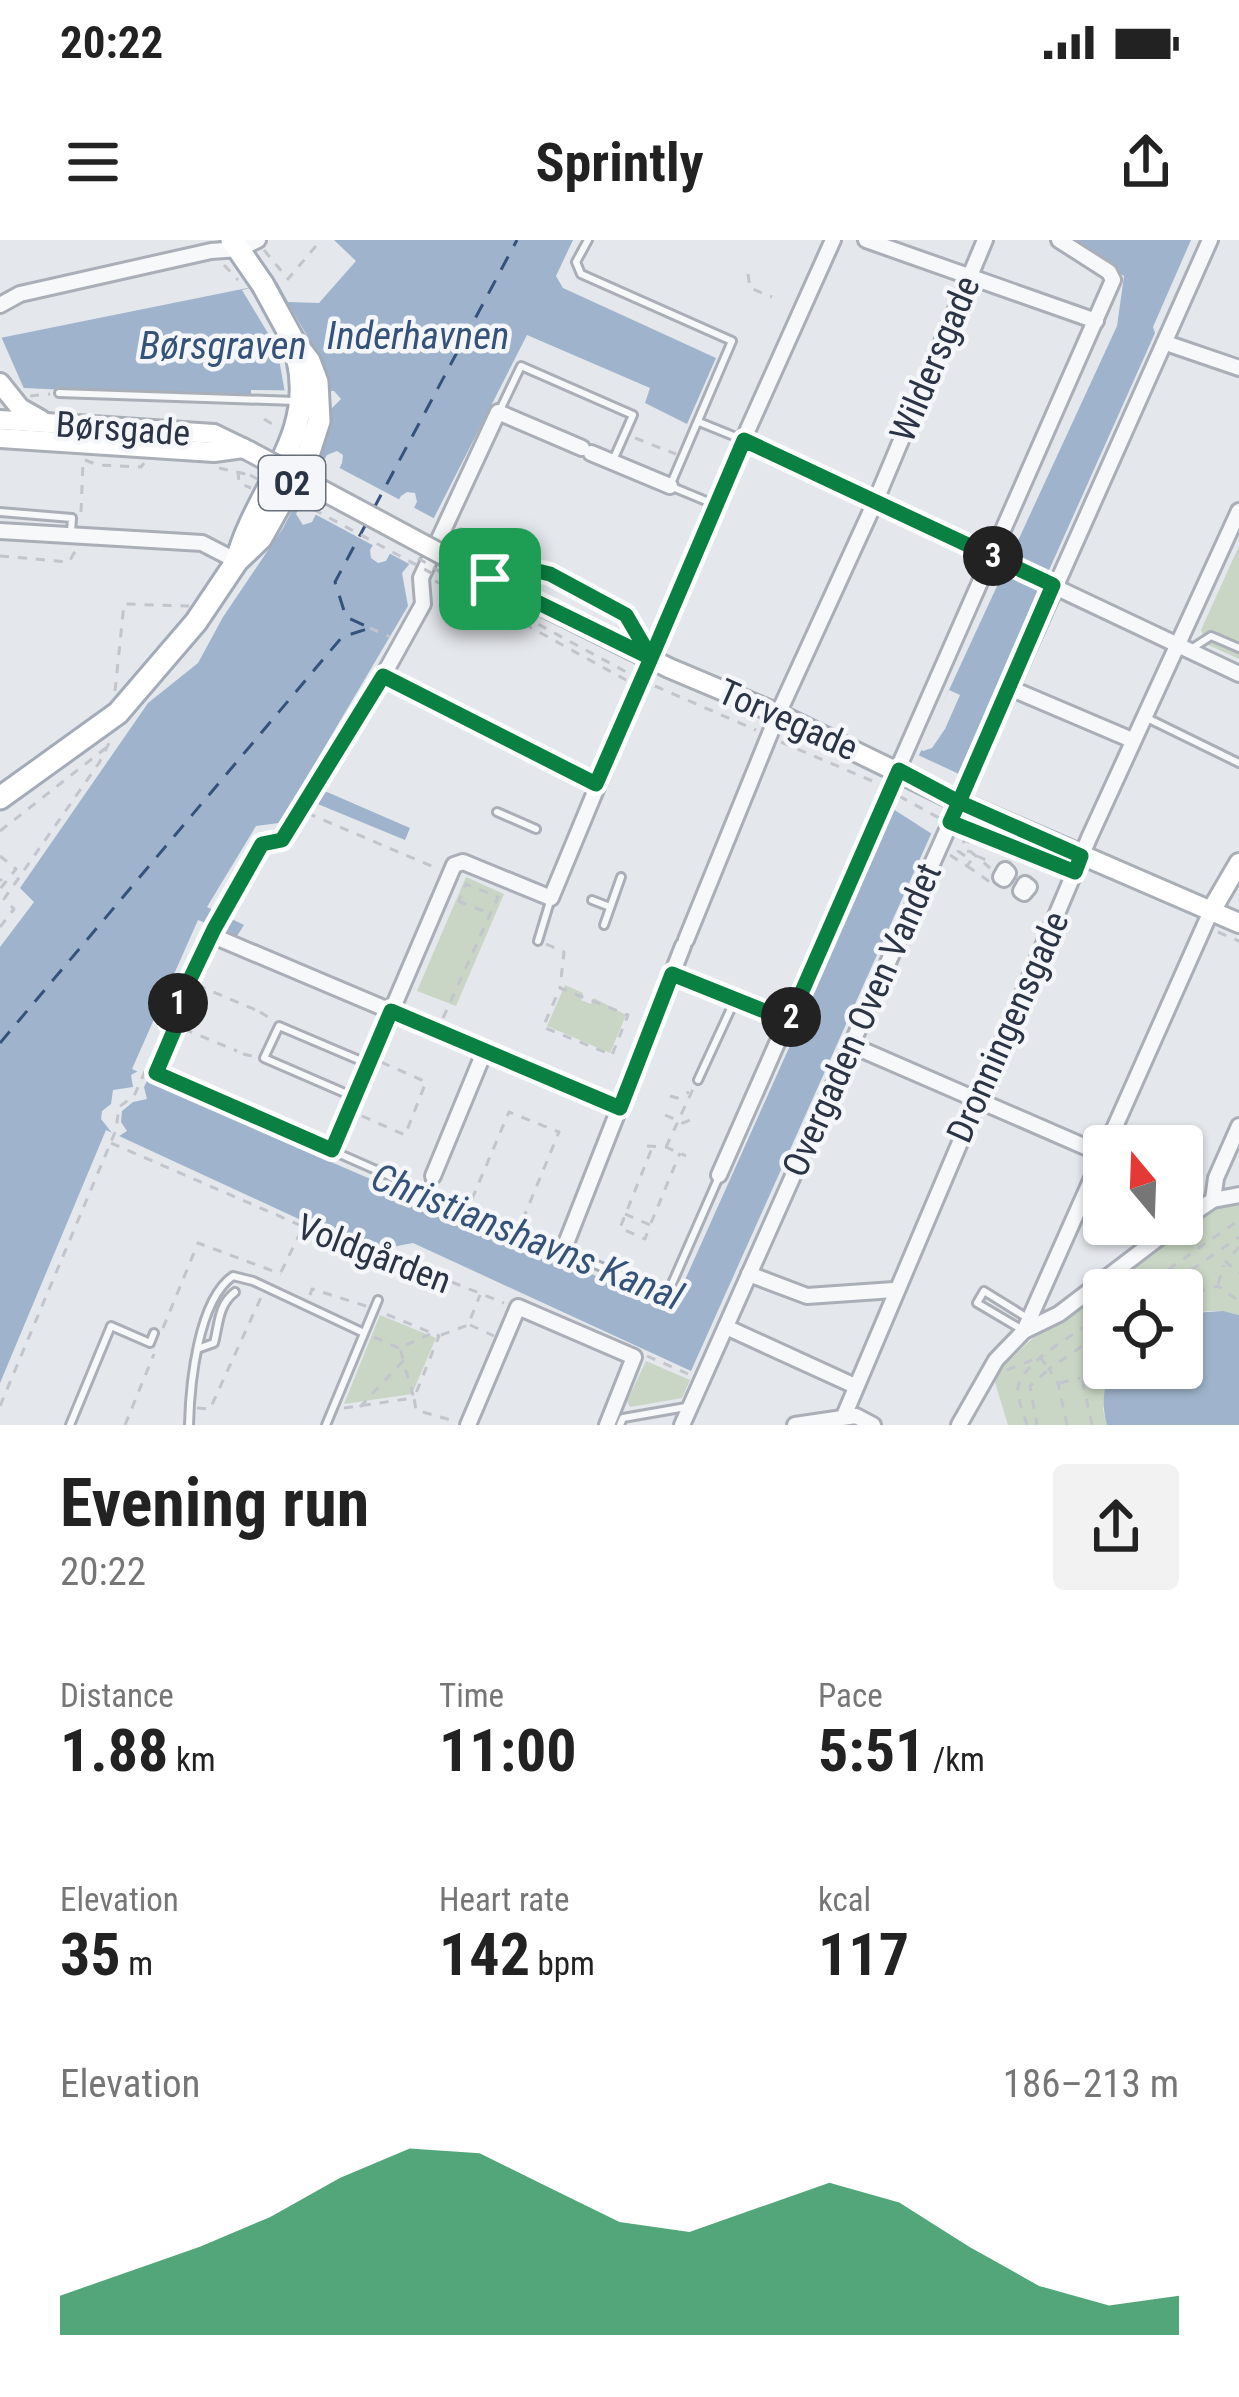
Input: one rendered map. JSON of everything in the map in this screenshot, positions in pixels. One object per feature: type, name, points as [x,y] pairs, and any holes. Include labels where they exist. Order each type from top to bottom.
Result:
[{"type":"main road","name":"O2","points":[[0,798],[123,703],[207,607],[237,561],[261,538],[309,452],[319,421],[293,340],[262,285],[248,245]]},
{"type":"main road","name":"O2","points":[[237,561],[245,529],[295,437],[308,395]]},
{"type":"main road","name":"O2","points":[[0,788],[123,703]]},
{"type":"street","points":[[332,1150],[454,865],[463,862],[558,891],[596,784],[833,240]]},
{"type":"street","points":[[866,240],[1096,321]]},
{"type":"street","name":"Wildersgade","points":[[562,1251],[778,714],[876,500],[985,240]]},
{"type":"street","points":[[719,1175],[901,771],[1113,280],[1109,272],[1059,240]]},
{"type":"street","name":"Overgaden Oven Vandet","points":[[682,1425],[939,848],[945,820],[1010,688],[1210,240]]},
{"type":"street","points":[[0,305],[20,294],[248,245]]},
{"type":"street","points":[[1166,343],[1239,368]]},
{"type":"street","points":[[12,390],[20,409],[51,425]]},
{"type":"street","points":[[596,784],[383,676],[423,604],[422,578],[498,412],[670,486]]},
{"type":"street","name":"Børsgade","points":[[3,427],[214,434],[246,450]]},
{"type":"street","name":"Børsgade","points":[[3,427],[214,452],[246,450]]},
{"type":"street","points":[[744,440],[1239,674]]},
{"type":"street","name":"Torvegade","points":[[246,450],[465,581],[490,579],[901,771],[1078,864],[1208,919],[1239,923]]},
{"type":"street","name":"Dronningensgade","points":[[844,1416],[1132,740],[1181,649],[1239,511]]},
{"type":"street","points":[[0,531],[202,543],[237,561]]},
{"type":"street","points":[[1010,688],[1132,740]]},
{"type":"street","points":[[1115,1125],[1208,919],[1239,862]]},
{"type":"street","points":[[212,932],[620,1108]]},
{"type":"street","points":[[672,974],[789,1021]]},
{"type":"street","points":[[851,1045],[1083,1146]]},
{"type":"street","points":[[433,1176],[485,1050]]},
{"type":"street","points":[[1208,1202],[1239,1126]]},
{"type":"street","points":[[1203,1206],[1239,1196]]},
{"type":"street","points":[[958,1425],[983,1380],[1027,1325],[1083,1197]]},
{"type":"street","points":[[1203,1200],[1208,1202]]},
{"type":"street","points":[[1027,1325],[1059,1314],[1150,1245]]},
{"type":"street","points":[[749,1274],[806,1296],[894,1290]]},
{"type":"street","points":[[468,1425],[518,1307],[634,1357],[607,1425]]},
{"type":"street","points":[[726,1327],[855,1386]]},
{"type":"street","points":[[795,1425],[844,1416],[873,1425]]},
{"type":"lane","points":[[588,240],[576,262],[581,274],[732,341],[670,486],[714,505]]},
{"type":"lane","points":[[498,412],[521,366],[633,415],[613,462]]},
{"type":"lane","points":[[59,393],[308,395]]},
{"type":"lane","points":[[699,422],[744,440]]},
{"type":"lane","points":[[0,512],[72,518],[74,536]]},
{"type":"lane","points":[[1181,649],[1211,636],[1239,648]]},
{"type":"lane","points":[[166,1030],[212,932],[262,844],[282,840],[383,676]]},
{"type":"lane","points":[[1144,717],[1239,763]]},
{"type":"lane","points":[[497,812],[536,829]]},
{"type":"lane","points":[[604,925],[621,877]]},
{"type":"lane","points":[[538,941],[558,891]]},
{"type":"lane","points":[[592,900],[610,908]]},
{"type":"lane","points":[[698,1080],[735,999]]},
{"type":"lane","points":[[176,1026],[156,1073],[667,1295],[719,1175]]},
{"type":"lane","points":[[352,1104],[264,1058],[279,1026],[370,1061]]},
{"type":"lane","points":[[426,1192],[433,1176]]},
{"type":"lane","points":[[391,1271],[396,1259]]},
{"type":"lane","points":[[188,1425],[209,1306],[233,1276],[266,1286],[364,1333]]},
{"type":"lane","points":[[984,1291],[1027,1325],[976,1303],[984,1291]]},
{"type":"lane","points":[[200,1348],[214,1343],[220,1311],[235,1292]]},
{"type":"lane","points":[[326,1425],[378,1300]]},
{"type":"lane","points":[[70,1425],[110,1326],[150,1343],[157,1334]]},
{"type":"lane","points":[[620,1425],[623,1418],[689,1406]]},
{"type":"path","points":[[248,245],[289,279],[321,240]]},
{"type":"path","points":[[748,274],[750,288],[772,297]]},
{"type":"path","points":[[12,390],[42,396],[59,393]]},
{"type":"path","points":[[625,434],[684,456]]},
{"type":"path","points":[[0,556],[69,562],[83,460]]},
{"type":"path","points":[[263,496],[237,479],[238,471],[465,581],[640,683]]},
{"type":"path","points":[[466,531],[502,556],[490,579]]},
{"type":"path","points":[[490,579],[508,564],[550,574],[626,615],[651,658]]},
{"type":"path","points":[[465,581],[469,594],[640,683]]},
{"type":"path","points":[[445,585],[469,594]]},
{"type":"path","points":[[0,927],[14,909],[4,899],[10,886],[110,745],[123,703],[114,696],[124,604],[207,607]]},
{"type":"path","points":[[370,628],[402,644]]},
{"type":"path","points":[[0,831],[110,745]]},
{"type":"path","points":[[93,758],[99,763]]},
{"type":"path","points":[[899,796],[945,820],[1078,864]]},
{"type":"path","points":[[303,806],[449,873]]},
{"type":"path","points":[[964,842],[974,854],[959,850],[964,842]]},
{"type":"path","points":[[939,848],[967,866],[974,854]]},
{"type":"path","points":[[0,856],[16,869],[0,889]]},
{"type":"path","points":[[437,1030],[498,897],[466,884],[459,901],[490,914]]},
{"type":"path","points":[[1208,919],[1239,941]]},
{"type":"path","points":[[538,941],[564,952],[560,988],[542,1027],[612,1055],[628,1015],[560,988]]},
{"type":"path","points":[[188,982],[258,1011],[279,1026]]},
{"type":"path","points":[[176,1026],[264,1058]]},
{"type":"path","points":[[352,1104],[405,1135],[426,1082],[370,1061]]},
{"type":"path","points":[[0,1406],[113,1141],[118,1107],[134,1096],[144,1072]]},
{"type":"path","points":[[666,1147],[698,1080]]},
{"type":"path","points":[[670,1096],[677,1099],[691,1092]]},
{"type":"path","points":[[473,1196],[509,1112],[559,1132],[518,1232]]},
{"type":"path","points":[[664,1115],[692,1119]]},
{"type":"path","name":"Voldgården","points":[[113,1141],[370,1256],[396,1259],[518,1307]]},
{"type":"path","points":[[650,1147],[666,1147],[683,1155],[645,1239],[620,1228],[650,1147]]},
{"type":"path","points":[[625,1214],[650,1225]]},
{"type":"path","points":[[1168,1269],[1239,1220]]},
{"type":"path","points":[[284,1287],[281,1274],[303,1227]]},
{"type":"path","points":[[1193,1269],[1239,1237]]},
{"type":"path","points":[[157,1334],[198,1243],[281,1274]]},
{"type":"path","points":[[1218,1286],[1226,1262],[1239,1247]]},
{"type":"path","points":[[1226,1262],[1239,1273]]},
{"type":"path","points":[[189,1407],[210,1409],[270,1270]]},
{"type":"path","points":[[1218,1286],[1239,1300]]},
{"type":"path","points":[[1203,1290],[1218,1286]]},
{"type":"path","points":[[297,1293],[309,1298],[312,1289],[320,1291],[440,1336],[468,1324],[480,1295]]},
{"type":"path","points":[[468,1324],[503,1341]]},
{"type":"path","points":[[983,1380],[1040,1357],[1083,1329]]},
{"type":"path","points":[[364,1333],[400,1348],[432,1333]]},
{"type":"path","points":[[414,1398],[440,1336]]},
{"type":"path","points":[[125,1425],[154,1355],[150,1343]]},
{"type":"path","points":[[1037,1425],[1030,1386],[1083,1345]]},
{"type":"path","points":[[400,1348],[416,1410],[468,1425]]},
{"type":"path","points":[[634,1357],[644,1355],[701,1381]]},
{"type":"path","points":[[1040,1357],[1058,1383],[1067,1425]]},
{"type":"path","points":[[1027,1425],[1019,1382],[1040,1357]]},
{"type":"path","points":[[360,1407],[404,1360]]},
{"type":"path","points":[[1058,1383],[1082,1378],[1092,1425]]},
{"type":"path","points":[[333,1403],[346,1409],[414,1398]]},
{"type":"green space","points":[[1239,546],[1239,659],[1206,644],[1201,630]]},
{"type":"green space","points":[[466,877],[504,894],[456,1006],[417,991]]},
{"type":"green space","points":[[565,985],[583,993],[581,1000],[591,1004],[594,998],[626,1015],[610,1053],[547,1026]]},
{"type":"green space","points":[[1239,1202],[1239,1315],[1203,1312],[1203,1269],[1128,1269],[1161,1245],[1203,1245],[1203,1214],[1213,1207]]},
{"type":"green space","points":[[1083,1302],[1083,1389],[1108,1389],[1103,1410],[1107,1425],[1008,1425],[994,1379],[1033,1338]]},
{"type":"green space","points":[[380,1315],[436,1338],[412,1394],[344,1404]]},
{"type":"green space","points":[[646,1361],[690,1380],[682,1398],[630,1407],[627,1401]]},
{"type":"water","name":"Inderhavnen","points":[[334,240],[573,240],[556,276],[563,288],[716,358],[687,424],[645,403],[650,388],[527,335],[402,573],[408,606],[304,782],[410,828],[405,840],[296,795],[279,823],[256,826],[207,907],[244,925],[237,936],[198,920],[132,1069],[331,1162],[666,1306],[676,1300],[824,961],[1117,326],[1124,276],[1070,240],[1191,240],[1153,327],[1155,333],[691,1371],[413,1243],[381,1249],[303,1216],[301,1220],[106,1130],[0,1383],[0,947],[34,902],[20,888],[148,703],[198,663],[283,528],[320,456],[332,408],[341,399],[334,391],[251,390],[251,399],[25,388],[0,394],[0,338],[277,282],[288,302],[319,303],[356,261]],"holes":[[[337,451],[343,455],[342,463],[312,522],[303,525],[296,514],[327,455]],[[407,492],[415,493],[417,502],[386,561],[378,563],[370,550]]]},
{"type":"water","points":[[1203,1312],[1239,1315],[1239,1425],[1107,1425],[1105,1389],[1203,1389]]},
{"type":"pier","points":[[275,282],[321,359],[331,392],[285,393],[277,348],[242,290]]},
{"type":"pier","points":[[0,334],[25,391],[0,397]]},
{"type":"pier","points":[[334,465],[404,502],[378,548],[311,512]]},
{"type":"pier","points":[[409,505],[439,521],[415,567],[385,551]]},
{"type":"pier","points":[[949,690],[960,695],[945,729],[932,748],[923,751],[920,749]]},
{"type":"pier","points":[[918,755],[959,774],[932,834],[893,809]]},
{"type":"pier","points":[[140,1070],[148,1079],[147,1099],[122,1111],[121,1122],[127,1131],[116,1138],[101,1119],[102,1111],[111,1104],[113,1090],[133,1087],[131,1075]]},
{"type":"ferry route","points":[[374,508],[517,240]]},
{"type":"ferry route","points":[[0,1043],[342,637],[370,628],[346,617],[335,582],[367,522]]},
{"type":"route","points":[[490,579],[508,564],[550,574],[626,615],[651,658],[744,440],[1053,585],[959,802],[1081,856],[1075,872],[950,822],[959,802],[899,770],[789,1021],[672,974],[620,1108],[391,1011],[332,1150],[156,1073],[176,1026],[169,1023],[262,844],[282,840],[383,676],[596,784],[651,658],[490,579]]},
{"type":"water label","name":"Børsgraven","points":[[223,346]]},
{"type":"water label","name":"Christianshavns Kanal","points":[[527,1237]]}]
